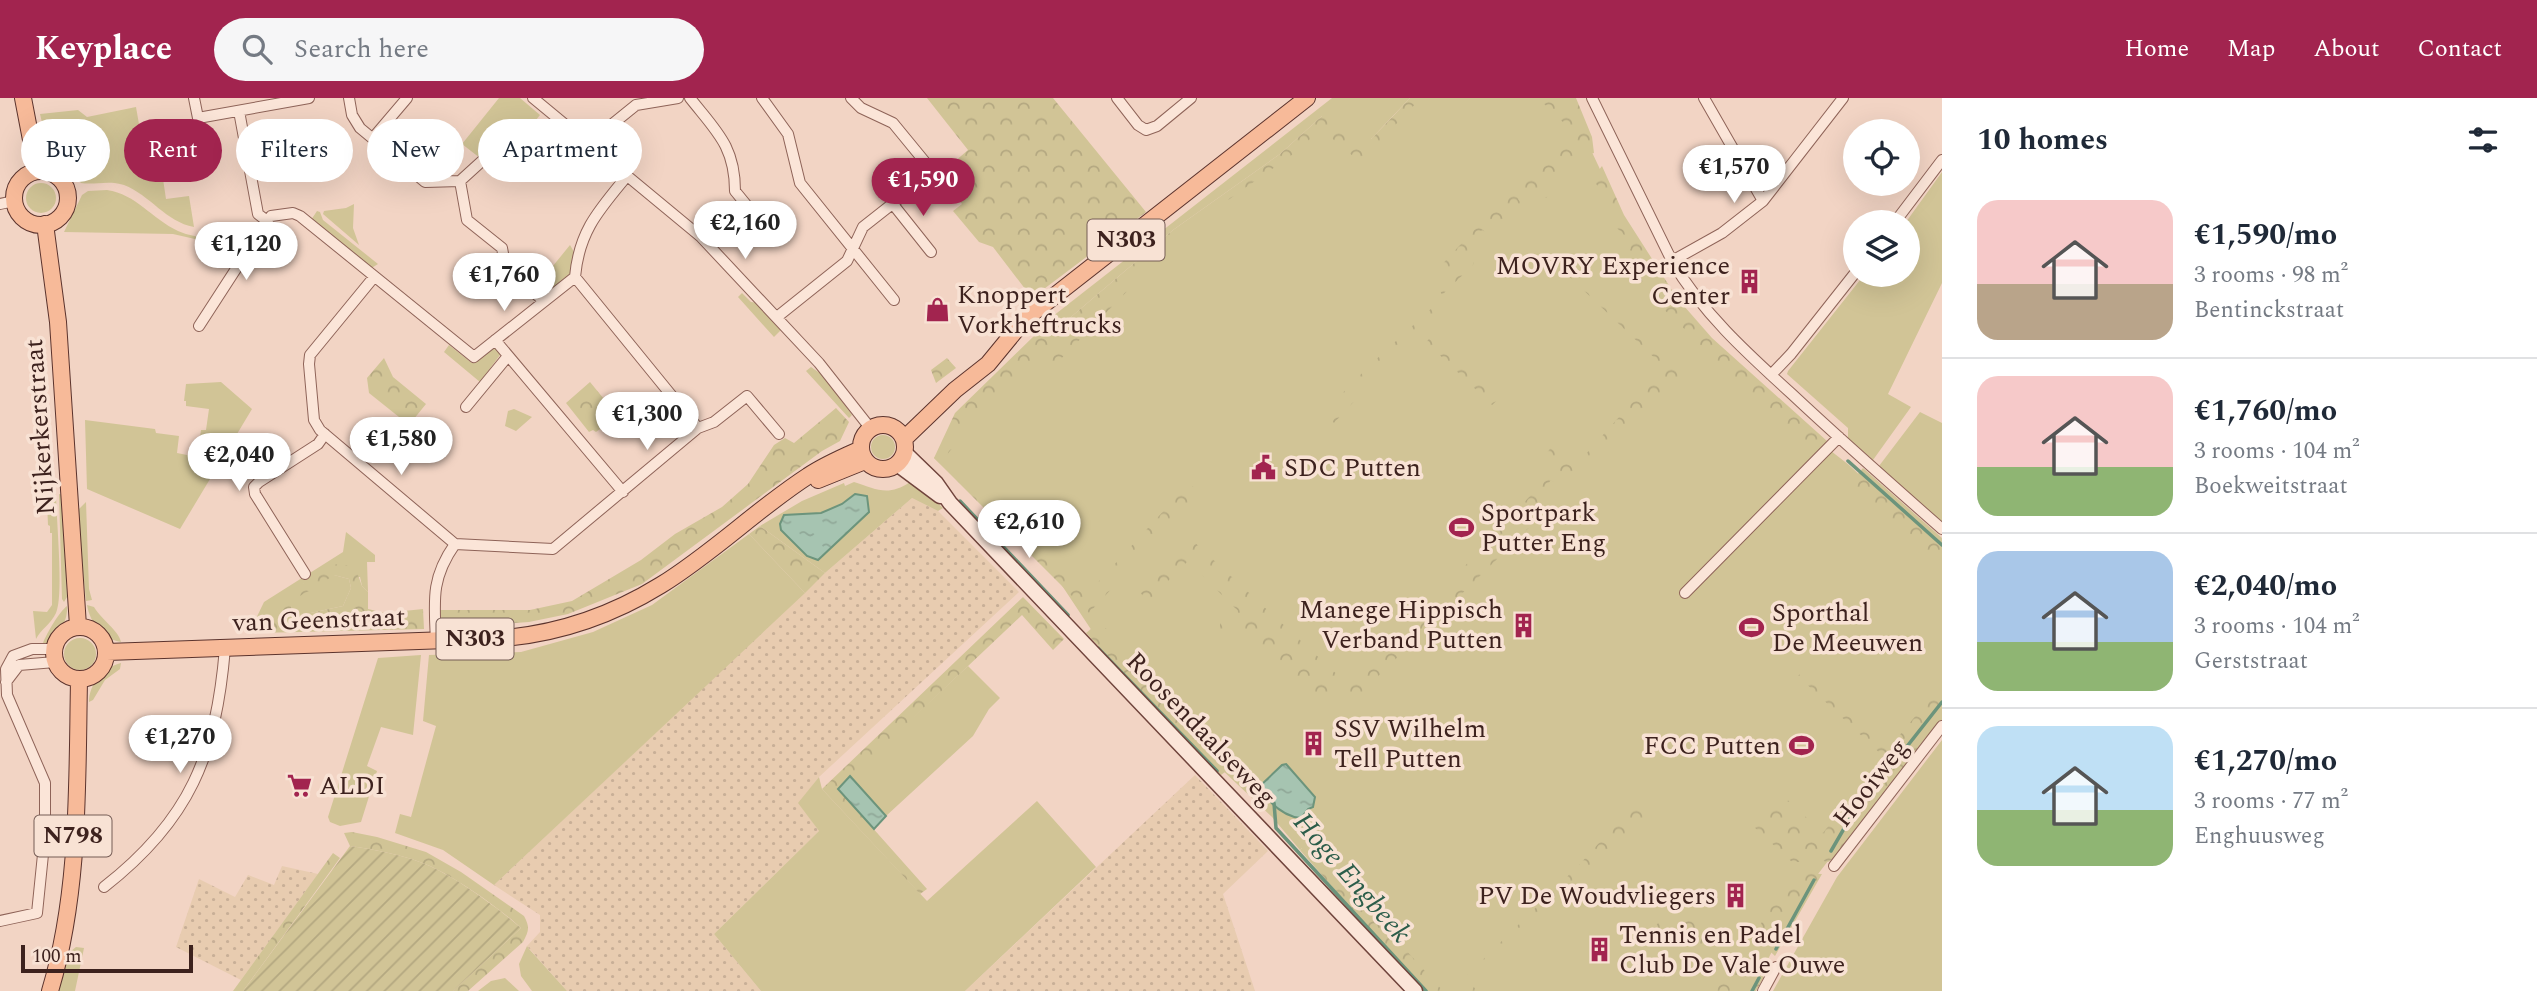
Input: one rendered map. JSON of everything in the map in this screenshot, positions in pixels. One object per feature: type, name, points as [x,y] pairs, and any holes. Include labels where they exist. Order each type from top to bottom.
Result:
[{"type":"main road","points":[[23,98],[27,119]]},
{"type":"main road","name":"N303","points":[[863,455],[882,470],[901,446],[955,390],[996,356],[1025,319],[1307,98]]},
{"type":"main road","points":[[21,182],[7,202],[29,222],[45,224],[53,222],[65,210],[68,194],[62,182]]},
{"type":"main road","name":"Nijkerkerstraat","points":[[45,224],[58,322],[78,626]]},
{"type":"main road","points":[[863,455],[863,438],[871,429],[884,425],[901,446]]},
{"type":"main road","name":"van Geenstraat","points":[[107,652],[526,636],[575,625],[611,611],[661,585],[786,493],[863,455]]},
{"type":"main road","points":[[78,626],[94,630],[101,636],[107,652],[105,663],[99,672],[90,678],[79,680],[61,671],[55,656],[62,634],[78,626]]},
{"type":"main road","name":"N798","points":[[50,991],[68,914],[76,800],[79,680]]},
{"type":"street","points":[[194,98],[198,118],[309,98]]},
{"type":"street","points":[[349,98],[356,122],[367,132]]},
{"type":"street","points":[[389,119],[407,98]]},
{"type":"street","points":[[533,98],[559,119]]},
{"type":"street","points":[[619,119],[636,105],[678,98]]},
{"type":"street","points":[[690,98],[724,141],[732,157],[735,191],[753,213]]},
{"type":"street","points":[[762,98],[788,135],[800,183],[894,300]]},
{"type":"street","points":[[777,317],[847,261],[863,227],[924,179],[928,169],[893,123],[861,108],[852,98]]},
{"type":"street","points":[[1117,98],[1146,130],[1157,126],[1191,98]]},
{"type":"street","points":[[1592,98],[1672,261],[1722,328],[1839,438],[1942,529]]},
{"type":"street","points":[[1704,98],[1763,201]]},
{"type":"street","points":[[1672,261],[1722,233],[1763,201],[1843,98]]},
{"type":"street","points":[[239,111],[258,214],[267,221]]},
{"type":"street","points":[[1904,210],[1942,160]]},
{"type":"street","points":[[464,177],[478,165]]},
{"type":"street","points":[[460,182],[467,220],[502,248],[506,270],[543,300]]},
{"type":"street","points":[[622,182],[586,229],[578,254],[575,277],[698,428]]},
{"type":"street","points":[[634,182],[701,237],[835,381],[871,429]]},
{"type":"street","points":[[892,204],[931,252]]},
{"type":"street","points":[[200,326],[271,216],[296,214],[474,357],[575,277]]},
{"type":"street","points":[[374,277],[310,355],[314,420],[325,435],[455,544],[553,549],[698,428],[714,422],[747,396],[779,434]]},
{"type":"street","points":[[1771,375],[1844,287]]},
{"type":"street","points":[[495,340],[623,492]]},
{"type":"street","points":[[466,407],[508,356]]},
{"type":"street","points":[[305,574],[255,494],[254,487],[318,444],[325,435]]},
{"type":"street","points":[[1685,593],[1839,438]]},
{"type":"street","name":"Roosendaalseweg","points":[[901,446],[950,503],[1415,991]]},
{"type":"street","points":[[436,641],[436,578],[455,544]]},
{"type":"street","points":[[104,887],[149,848],[188,795],[202,761],[220,701],[225,648]]},
{"type":"street","points":[[0,921],[37,913],[47,803],[43,775],[7,695],[6,669],[13,656],[32,649],[55,656]]},
{"type":"street","name":"Hooiweg","points":[[1834,866],[1942,726]]},
{"type":"street","points":[[1763,991],[1776,967]]},
{"type":"shaded area","points":[[912,498],[938,511],[1019,592],[819,777],[799,803],[819,831],[714,934],[761,991],[567,991],[527,946],[540,932],[540,915],[494,885],[825,573]]},
{"type":"shaded area","points":[[1195,775],[1268,851],[1223,894],[1255,991],[965,991]]},
{"type":"shaded area","points":[[282,866],[318,874],[241,980],[176,947],[199,879],[235,897],[248,875],[274,885]]},
{"type":"green space","points":[[499,98],[520,98],[540,115],[537,119],[482,119]]},
{"type":"green space","points":[[927,98],[1053,98],[1146,212],[1032,298],[993,247],[979,242],[953,211],[962,204],[939,175],[968,150]]},
{"type":"green space","name":"Sportpark Putter Eng","points":[[1332,98],[1410,98],[1371,139],[1412,98],[1558,98],[1590,148],[1630,233],[1674,312],[1772,405],[1849,465],[1942,553],[1942,712],[1802,895],[1751,991],[1436,991],[1302,848],[1300,850],[1272,817],[1218,766],[1098,640],[1051,569],[934,458],[1035,343],[1052,351],[1157,250],[1322,122],[1359,147],[1322,116],[1280,154],[1173,230],[1051,334],[1035,335],[1039,327]]},
{"type":"green space","points":[[1410,98],[1421,98],[1360,162],[1321,129],[1296,152],[1190,227],[1050,370],[1036,357],[972,423],[946,456],[1089,592],[1182,491],[1178,487],[1186,479],[1197,491],[1183,512],[1089,613],[934,458],[955,413],[1035,335],[1051,334],[1173,230],[1280,154],[1322,116],[1326,116],[1360,147],[1366,145]]},
{"type":"green space","points":[[1538,98],[1576,98],[1592,137],[1594,153],[1586,155],[1546,198],[1531,185],[1518,199],[1522,204],[1492,236],[1482,230],[1467,246],[1475,254],[1473,265],[1442,295],[1438,286],[1440,280],[1434,273],[1569,128]]},
{"type":"green space","points":[[136,107],[138,119],[124,119],[124,182],[163,182],[166,199],[189,196],[194,227],[175,220],[124,185],[81,183],[110,182],[110,119],[41,119],[40,114],[78,110],[87,117]]},
{"type":"green space","points":[[478,124],[478,156],[464,146],[464,142]]},
{"type":"green space","points":[[1602,166],[1624,215],[1677,298],[1712,338],[1827,441],[1823,448],[1811,448],[1705,349],[1698,355],[1689,348],[1696,340],[1653,299],[1656,295],[1622,258],[1631,248],[1626,244],[1629,240],[1616,227],[1621,220],[1601,202],[1606,196],[1592,179]]},
{"type":"green space","points":[[1942,172],[1942,283],[1888,394],[1911,407],[1873,460],[1848,438],[1848,428],[1787,374],[1854,287],[1920,287],[1920,210],[1915,210]]},
{"type":"green space","points":[[41,183],[47,184],[55,192],[55,204],[47,212],[41,213],[35,212],[27,204],[26,198],[27,192],[35,184]]},
{"type":"green space","points":[[107,190],[127,196],[169,226],[186,234],[248,242],[243,250],[173,234],[64,232],[82,195],[88,191]]},
{"type":"green space","points":[[354,204],[353,228],[359,245],[323,214],[324,211]]},
{"type":"green space","points":[[317,211],[323,220],[378,264],[370,269],[311,220]]},
{"type":"green space","points":[[1536,234],[1684,374],[1684,379],[1652,413],[1646,408],[1568,493],[1551,480],[1542,491],[1554,503],[1348,706],[1333,691],[1317,708],[1240,634],[1220,631],[1220,621],[1232,619],[1238,611],[1188,561],[1148,601],[1133,585],[1145,573],[1154,579],[1192,540],[1342,679],[1350,684],[1356,683],[1557,467],[1545,455],[1554,444],[1576,465],[1664,367],[1531,240]]},
{"type":"green space","points":[[570,245],[574,252],[570,275],[542,293],[535,288]]},
{"type":"green space","points":[[742,293],[751,302],[758,303],[782,329],[774,337],[738,297]]},
{"type":"green space","points":[[1434,306],[1439,306],[1443,312],[1425,332],[1421,329],[1334,423],[1324,412]]},
{"type":"green space","points":[[1437,331],[1503,395],[1492,405],[1426,342]]},
{"type":"green space","points":[[449,345],[472,363],[492,349],[497,349],[500,355],[480,382],[444,352]]},
{"type":"green space","points":[[384,358],[393,377],[426,404],[409,425],[369,393],[367,378]]},
{"type":"green space","points":[[947,358],[956,368],[936,383],[931,370]]},
{"type":"green space","points":[[811,367],[824,376],[852,415],[849,418],[806,371]]},
{"type":"green space","points":[[221,382],[252,409],[180,529],[87,489],[85,420],[155,429],[156,433],[179,436],[177,453],[197,457],[201,430],[206,430],[209,409],[186,406],[186,384]]},
{"type":"green space","points":[[590,382],[618,416],[596,432],[589,432],[566,403]]},
{"type":"green space","points":[[836,408],[849,422],[840,441],[822,451],[642,584],[568,614],[529,622],[442,628],[440,610],[530,610],[572,601],[722,507],[748,484],[774,445],[785,438],[794,443]]},
{"type":"green space","points":[[514,409],[532,417],[516,431],[505,426],[508,411]]},
{"type":"green space","points":[[1920,412],[1942,423],[1942,523],[1879,466]]},
{"type":"green space","points":[[883,435],[892,438],[895,447],[892,456],[883,459],[874,456],[871,447],[874,438]]},
{"type":"green space","points":[[1863,468],[1942,538],[1942,570],[1850,483]]},
{"type":"green space","points":[[854,482],[888,490],[910,482],[915,487],[918,485],[943,508],[938,511],[912,498],[825,573],[760,526],[802,501],[844,483],[845,486]],"holes":[[[847,501],[869,512],[818,560],[807,556],[781,530],[780,524],[785,515],[821,513]]]},
{"type":"green space","points":[[56,493],[60,573],[58,603],[54,617],[36,639],[33,611],[47,612],[52,605],[52,533],[48,525],[47,501]]},
{"type":"green space","points":[[59,494],[63,495],[67,597],[64,602],[62,599]]},
{"type":"green space","points":[[86,502],[89,589],[92,600],[86,601],[77,511]]},
{"type":"green space","points":[[760,526],[825,573],[805,593],[749,534]]},
{"type":"green space","points":[[346,532],[375,555],[375,562],[367,562],[368,592],[362,586],[360,577],[334,575],[349,579],[351,588],[343,606],[292,617],[291,604],[304,583],[279,609],[258,619],[258,633],[249,633],[264,602],[343,552]]},
{"type":"green space","points":[[749,534],[805,593],[494,885],[443,850],[395,833],[400,814],[411,817],[436,726],[423,721],[429,655],[521,652],[593,632],[652,605]]},
{"type":"green space","points":[[331,565],[355,567],[362,586],[368,592],[368,609],[385,613],[423,609],[424,629],[258,633],[258,619],[264,611],[278,609],[286,592],[304,583],[309,591],[301,595],[291,607],[292,617],[343,606],[351,588],[349,579],[334,575],[316,587],[311,578]]},
{"type":"green space","points":[[1023,597],[1064,639],[1053,650],[1022,615],[838,789],[927,889],[920,894],[822,789]]},
{"type":"green space","points":[[87,605],[94,607],[121,642],[98,629]]},
{"type":"green space","points":[[67,606],[64,622],[50,645],[43,643],[60,613]]},
{"type":"green space","points":[[1098,623],[1111,632],[1108,639],[1113,645],[1218,756],[1222,758],[1226,755],[1236,764],[1221,775],[1086,633]]},
{"type":"green space","points":[[80,638],[92,642],[96,654],[92,666],[80,670],[68,666],[64,654],[68,642]]},
{"type":"green space","points":[[421,655],[413,735],[381,727],[367,766],[377,771],[361,822],[340,826],[330,822],[328,817],[378,658]]},
{"type":"green space","points":[[121,663],[120,669],[105,680],[89,702],[91,689],[98,678]]},
{"type":"green space","points":[[968,666],[1000,698],[989,709],[973,736],[886,816],[850,776]]},
{"type":"green space","points":[[1805,669],[1889,748],[1942,684],[1942,721],[1839,854],[1828,862],[1810,858],[1792,862],[1754,827],[1751,821],[1777,790],[1823,833],[1883,756],[1798,676]]},
{"type":"green space","points":[[1942,740],[1942,991],[1773,991],[1837,877]]},
{"type":"green space","points":[[819,777],[822,789],[927,901],[1037,801],[1096,867],[965,991],[761,991],[714,934],[819,831],[798,803]]},
{"type":"green space","points":[[1639,799],[1651,811],[1493,964],[1473,986],[1477,991],[1451,991],[1579,865]]},
{"type":"green space","points":[[352,832],[426,852],[461,872],[524,916],[528,929],[523,942],[468,991],[453,991],[521,928],[477,894],[430,866],[381,851],[350,846],[344,833]]},
{"type":"green space","points":[[1308,842],[1443,991],[1423,991],[1300,850]]},
{"type":"green space","points":[[350,846],[401,856],[430,866],[477,894],[521,928],[453,991],[243,991]]},
{"type":"green space","points":[[333,853],[340,858],[243,991],[233,991]]},
{"type":"green space","points":[[1801,873],[1822,874],[1775,956],[1756,938],[1767,909],[1778,892]]},
{"type":"green space","points":[[1680,898],[1711,929],[1714,927],[1764,977],[1756,991],[1708,991],[1707,949],[1649,948],[1642,945]]},
{"type":"green space","points":[[527,946],[567,991],[532,991],[521,976],[519,964]]},
{"type":"green space","points":[[76,947],[84,948],[75,991],[58,991],[66,955]]},
{"type":"green space","points":[[505,978],[519,991],[478,991],[491,981]]},
{"type":"water","points":[[855,494],[867,496],[869,512],[818,560],[807,556],[781,530],[780,524],[784,515],[821,513],[842,504]]},
{"type":"water","points":[[1286,764],[1315,797],[1313,807],[1301,818],[1278,808],[1260,790],[1260,786]]},
{"type":"water","points":[[850,776],[886,816],[874,829],[838,789]]},
{"type":"waterway","points":[[1848,461],[1942,545]]},
{"type":"waterway","name":"Hoge Engbeek","points":[[960,501],[1068,615]]},
{"type":"waterway","name":"Hoge Engbeek","points":[[1098,648],[1217,771]]},
{"type":"waterway","points":[[1831,851],[1849,820],[1942,702]]},
{"type":"waterway","name":"Hoge Engbeek","points":[[1274,803],[1276,828],[1426,991]]},
{"type":"waterway","points":[[1776,949],[1814,880]]},
{"type":"waterway","points":[[1752,991],[1759,978]]},
{"type":"place","name":"MOVRY Experience Center","points":[[1750,281]]},
{"type":"place","name":"Knoppert Vorkheftrucks","points":[[937,310]]},
{"type":"place","name":"SDC Putten","points":[[1264,468]]},
{"type":"place","name":"Sportpark Putter Eng","points":[[1461,528]]},
{"type":"place","name":"Manege Hippisch Verband Putten","points":[[1523,625]]},
{"type":"place","name":"Sporthal De Meeuwen","points":[[1752,628]]},
{"type":"place","name":"SSV Wilhelm Tell Putten","points":[[1314,744]]},
{"type":"place","name":"FCC Putten","points":[[1801,746]]},
{"type":"place","name":"ALDI","points":[[299,786]]},
{"type":"place","name":"PV De Woudvliegers","points":[[1736,896]]},
{"type":"place","name":"Tennis en Padel Club De Vale Ouwe","points":[[1599,950]]}]
